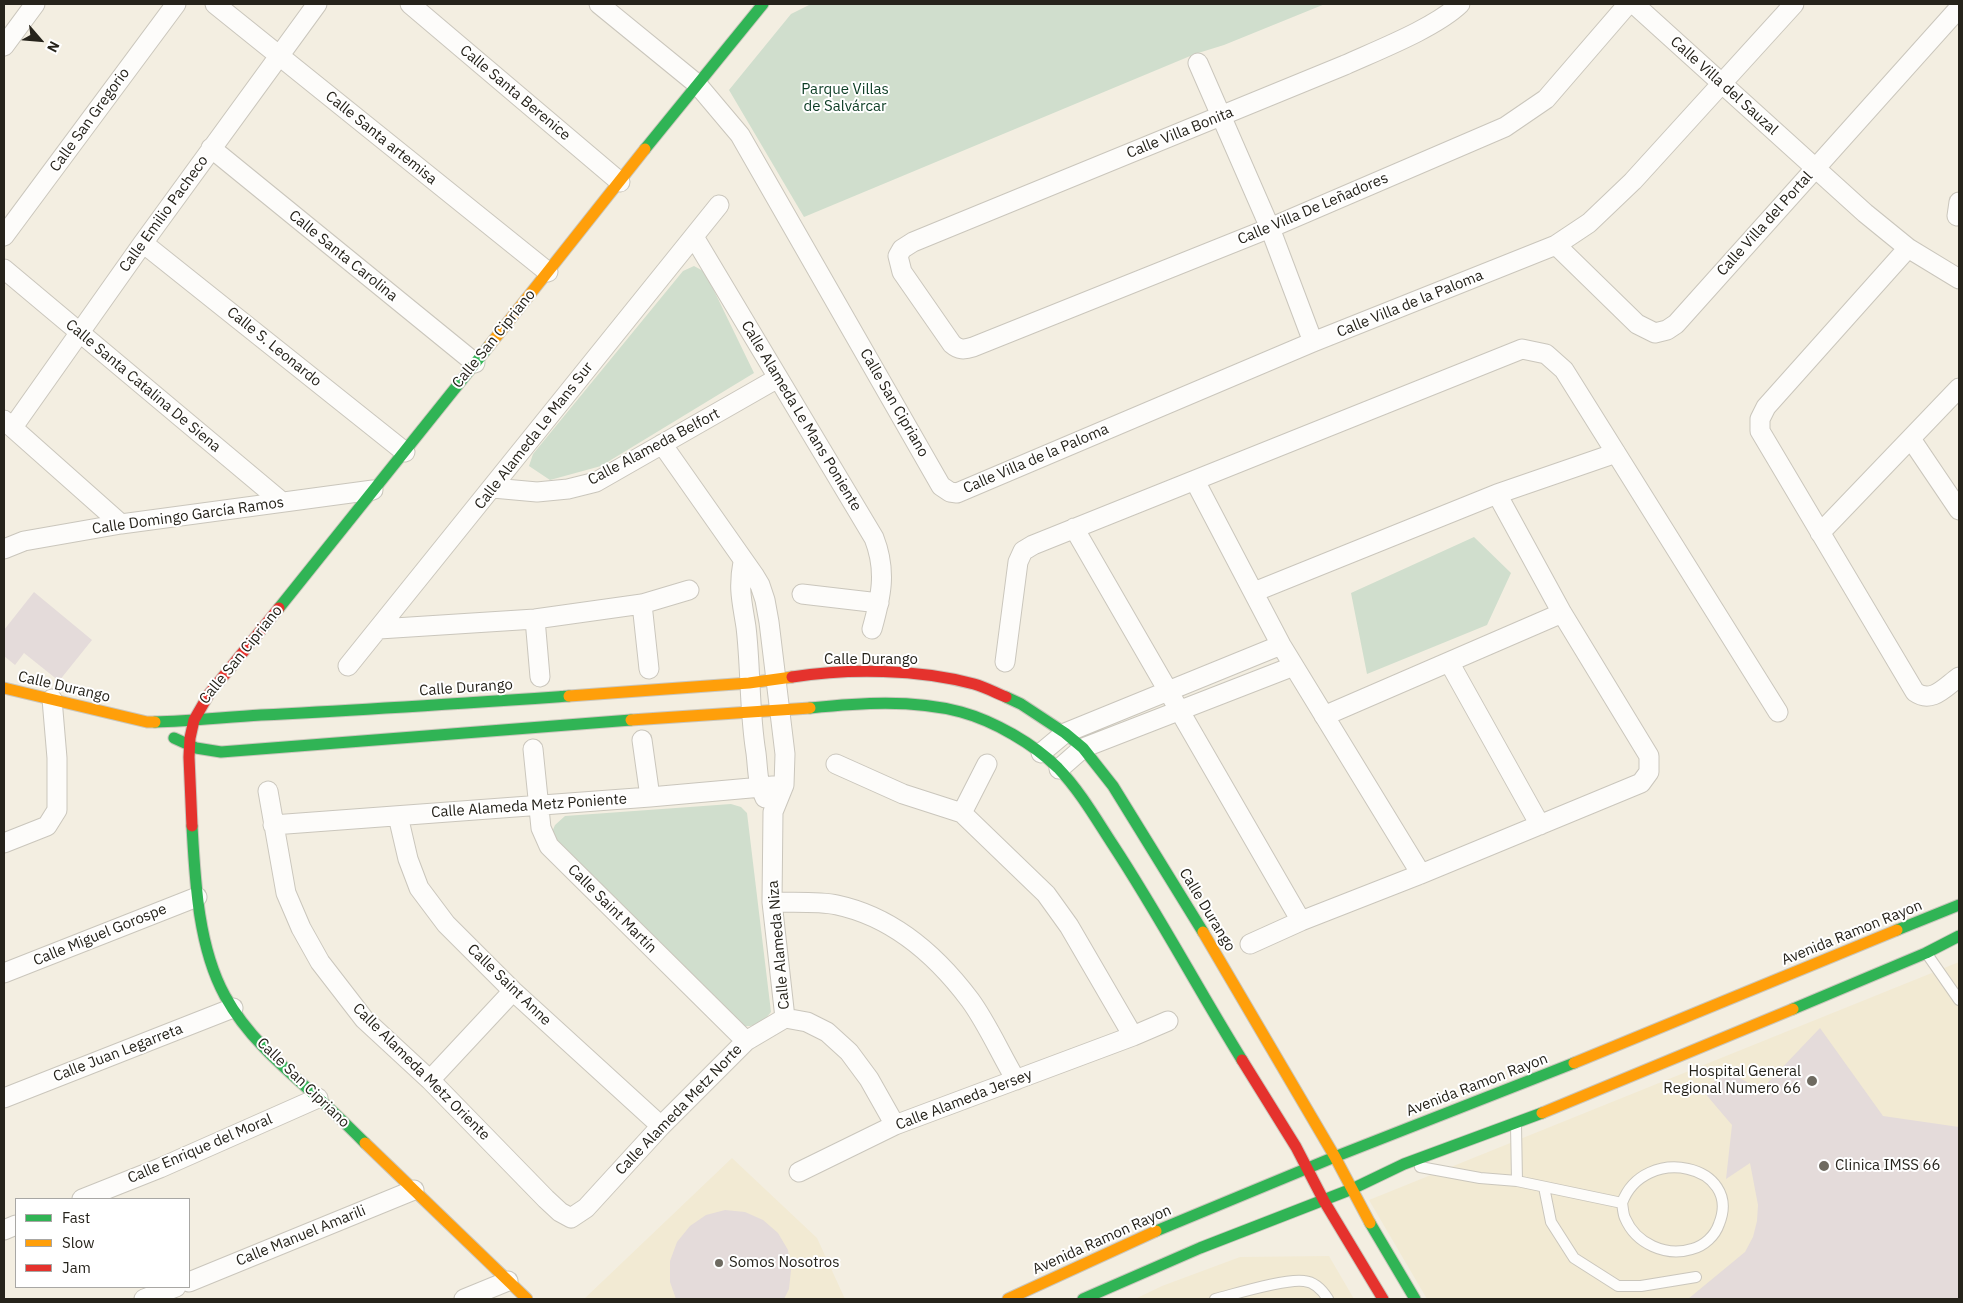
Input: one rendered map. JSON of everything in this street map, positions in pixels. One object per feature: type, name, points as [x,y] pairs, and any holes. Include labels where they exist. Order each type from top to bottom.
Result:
[{"type":"main road","name":"Calle San Cipriano","points":[[527,1299],[318,1098],[270,1055],[233,1008],[215,976],[206,944],[197,897],[189,747],[193,721],[198,708],[209,694],[763,4]]},
{"type":"main road","name":"Calle Durango","points":[[4,688],[147,722],[193,721],[245,716],[414,707],[886,672],[933,675],[976,684],[1020,704],[1065,733],[1083,748],[1113,786],[1335,1156],[1415,1299]]},
{"type":"main road","name":"Calle Durango","points":[[147,722],[189,747],[202,751],[221,752],[851,704],[913,704],[962,712],[1003,729],[1041,753],[1060,769],[1085,802],[1132,874],[1221,1026],[1296,1147],[1324,1201],[1383,1299]]},
{"type":"main road","name":"Avenida Ramon Rayon","points":[[1008,1299],[1082,1263],[1335,1156],[1670,1029],[1959,905]]},
{"type":"main road","points":[[1083,1299],[1103,1295],[1200,1248],[1324,1201],[1404,1164],[1516,1124],[1789,1006],[1956,941]]},
{"type":"street","points":[[4,46],[35,4]]},
{"type":"street","name":"Calle San Gregorio","points":[[4,236],[176,4]]},
{"type":"street","name":"Calle Santa artemisa","points":[[215,4],[548,272]]},
{"type":"street","name":"Calle Emilio Pacheco","points":[[9,423],[79,333],[317,4]]},
{"type":"street","name":"Calle Santa Berenice","points":[[410,4],[620,182]]},
{"type":"street","name":"Calle San Cipriano","points":[[599,4],[697,84],[740,135],[941,486],[950,492]]},
{"type":"street","name":"Calle Villa Bonita","points":[[957,349],[947,338],[902,272],[898,263],[898,256],[902,249],[913,242],[1345,65],[1413,33],[1452,12],[1460,4]]},
{"type":"street","name":"Calle Villa De Leñadores","points":[[957,349],[973,347],[1270,228],[1505,126],[1546,99],[1628,4]]},
{"type":"street","name":"Calle Villa del Sauzal","points":[[1634,4],[1866,213],[1908,248],[1959,280]]},
{"type":"street","name":"Calle Villa de la Paloma","points":[[950,492],[962,491],[1313,342],[1556,245],[1589,223],[1633,181],[1794,4]]},
{"type":"street","name":"Calle Villa del Portal","points":[[1556,245],[1637,324],[1655,333],[1667,330],[1676,324],[1959,8]]},
{"type":"street","points":[[1198,63],[1270,228],[1313,342]]},
{"type":"street","name":"Calle Santa Carolina","points":[[211,148],[475,363]]},
{"type":"street","name":"Calle Alameda Le Mans Sur","points":[[348,666],[379,630],[719,205]]},
{"type":"street","name":"Calle Alameda Le Mans Poniente","points":[[694,236],[874,538],[880,555],[882,571],[879,603],[872,629]]},
{"type":"street","name":"Calle S. Leonardo","points":[[143,242],[405,452]]},
{"type":"street","points":[[1908,248],[1766,407],[1760,419],[1760,431],[1915,692],[1922,697],[1931,697],[1959,676]]},
{"type":"street","name":"Calle Santa Catalina De Siena","points":[[4,268],[282,502]]},
{"type":"street","points":[[1005,662],[1018,562],[1023,551],[1074,528],[1522,349],[1546,354],[1564,370],[1778,712]]},
{"type":"street","name":"Calle Alameda Belfort","points":[[493,488],[537,492],[568,489],[596,482],[778,378]]},
{"type":"street","points":[[1820,533],[1959,388]]},
{"type":"street","points":[[9,423],[121,524]]},
{"type":"street","points":[[1911,439],[1959,510]]},
{"type":"street","name":"Calle Alameda Niza","points":[[662,444],[760,585],[769,622],[785,754],[784,785],[773,812],[772,902],[785,1018]]},
{"type":"street","points":[[1254,592],[1498,494],[1616,453]]},
{"type":"street","points":[[1195,481],[1281,645],[1421,874]]},
{"type":"street","name":"Calle Domingo García Ramos","points":[[4,549],[24,541],[121,524],[373,490]]},
{"type":"street","points":[[1250,944],[1301,921],[1421,874],[1641,783],[1649,772],[1649,756],[1562,613],[1498,494]]},
{"type":"street","points":[[1074,528],[1301,921]]},
{"type":"street","name":"Calle Alameda Niza","points":[[743,562],[740,595],[746,626],[751,711],[759,787],[773,812]]},
{"type":"street","points":[[379,630],[535,619],[642,604],[689,590]]},
{"type":"street","points":[[802,594],[879,603]]},
{"type":"street","points":[[642,604],[649,669]]},
{"type":"street","points":[[1324,716],[1562,613]]},
{"type":"street","points":[[535,619],[540,677]]},
{"type":"street","points":[[746,626],[769,622]]},
{"type":"street","points":[[1041,753],[1065,733],[1281,645]]},
{"type":"street","points":[[1449,662],[1540,825]]},
{"type":"street","points":[[1060,769],[1083,748],[1294,666]]},
{"type":"street","points":[[4,843],[47,826],[57,810],[57,758],[52,699]]},
{"type":"street","points":[[642,740],[650,797]]},
{"type":"street","name":"Calle Saint Martín","points":[[533,749],[541,828],[548,846],[746,1041]]},
{"type":"street","points":[[836,764],[904,794],[962,813],[1046,894],[1069,926],[1133,1036]]},
{"type":"street","points":[[962,813],[988,764]]},
{"type":"street","name":"Calle Alameda Metz Poniente","points":[[273,824],[650,797],[784,785]]},
{"type":"street","name":"Calle Alameda Metz Oriente","points":[[268,791],[286,893],[301,928],[320,962],[364,1019],[430,1080],[546,1199],[560,1212],[571,1218]]},
{"type":"street","name":"Calle Saint Anne","points":[[398,816],[408,859],[419,888],[446,924],[513,991],[661,1126]]},
{"type":"street","name":"Calle Miguel Gorospe","points":[[4,973],[197,897]]},
{"type":"street","points":[[772,902],[836,905],[881,920],[917,943],[971,1001],[1016,1080]]},
{"type":"street","points":[[430,1080],[513,991]]},
{"type":"street","name":"Calle Juan Legarreta","points":[[4,1098],[233,1008]]},
{"type":"street","points":[[785,1018],[807,1022],[827,1032],[849,1052],[869,1079],[895,1125]]},
{"type":"street","name":"Calle Alameda Metz Norte","points":[[571,1218],[586,1208],[661,1126],[746,1041],[785,1018]]},
{"type":"street","name":"Calle Alameda Jersey","points":[[799,1172],[895,1125],[1133,1036],[1168,1021]]},
{"type":"street","name":"Calle Enrique del Moral","points":[[85,1198],[160,1168],[318,1098]]},
{"type":"street","name":"Calle Manuel Amarili","points":[[190,1282],[414,1190]]},
{"type":"street","points":[[464,1299],[508,1281]]},
{"type":"street","points":[[144,1299],[173,1288]]},
{"type":"lane","points":[[1926,953],[1959,998]]},
{"type":"lane","points":[[1516,1124],[1517,1181]]},
{"type":"lane","points":[[1404,1164],[1480,1178],[1517,1181],[1622,1204]]},
{"type":"lane","points":[[1672,1168],[1692,1170],[1705,1175],[1714,1182],[1720,1193],[1723,1205],[1722,1218],[1711,1237],[1703,1245],[1681,1252],[1663,1250],[1647,1243],[1637,1235],[1625,1218],[1622,1204],[1626,1192],[1643,1175],[1656,1170],[1672,1168]]},
{"type":"lane","points":[[1544,1187],[1551,1222],[1574,1258],[1618,1286],[1642,1286],[1696,1277]]},
{"type":"lane","points":[[1215,1299],[1290,1281],[1304,1281],[1316,1285],[1328,1299]]},
{"type":"shaded area","name":"Hospital General Regional Numero 66","points":[[1959,962],[1959,1299],[1427,1299],[1369,1200]]},
{"type":"shaded area","points":[[732,1158],[817,1238],[845,1299],[584,1299]]},
{"type":"shaded area","points":[[1329,1256],[1354,1299],[1135,1299],[1162,1286],[1240,1257]]},
{"type":"green space","name":"Parque Villas de Salvárcar","points":[[811,4],[1325,4],[1224,45],[1195,54],[804,217],[729,90],[791,14]]},
{"type":"green space","points":[[694,266],[705,272],[754,373],[601,466],[550,480],[529,466],[533,454],[683,271]]},
{"type":"green space","points":[[1474,537],[1511,573],[1487,625],[1367,674],[1351,593]]},
{"type":"green space","points":[[731,804],[741,807],[747,813],[771,1012],[765,1019],[752,1026],[743,1026],[549,839],[555,825],[565,816]]},
{"type":"building","points":[[34,592],[92,640],[59,681],[24,653],[15,665],[4,656],[4,630]]},
{"type":"building","points":[[1820,1028],[1883,1116],[1959,1127],[1959,1299],[1688,1299],[1745,1252],[1753,1237],[1757,1221],[1758,1205],[1750,1163],[1726,1179],[1732,1125],[1703,1091],[1724,1074],[1731,1073],[1747,1082],[1755,1096]]},
{"type":"building","points":[[725,1210],[745,1212],[763,1220],[778,1233],[788,1250],[791,1270],[789,1289],[784,1299],[676,1299],[670,1282],[670,1261],[677,1242],[690,1226],[706,1215]]},
{"type":"traffic: fast","points":[[645,149],[763,4]]},
{"type":"traffic: fast","points":[[279,608],[489,346]]},
{"type":"traffic: fast","points":[[155,722],[569,696]]},
{"type":"traffic: fast","points":[[1006,697],[1021,704],[1065,733],[1083,748],[1113,786],[1203,932]]},
{"type":"traffic: fast","points":[[810,708],[886,703],[942,708],[987,721],[1013,734],[1037,750],[1058,768],[1094,815],[1130,871],[1242,1060]]},
{"type":"traffic: fast","points":[[174,738],[196,748],[221,752],[631,720]]},
{"type":"traffic: fast","points":[[192,826],[197,891],[203,935],[216,977],[225,996],[234,1011],[266,1050],[329,1107],[365,1143]]},
{"type":"traffic: fast","points":[[1897,930],[1959,905]]},
{"type":"traffic: fast","points":[[1793,1009],[1926,953],[1959,936]]},
{"type":"traffic: fast","points":[[1156,1231],[1337,1156],[1574,1063]]},
{"type":"traffic: fast","points":[[1083,1299],[1200,1248],[1352,1189],[1404,1164],[1542,1113]]},
{"type":"traffic: fast","points":[[1370,1223],[1415,1299]]},
{"type":"traffic: slow","points":[[489,346],[645,149]]},
{"type":"traffic: slow","points":[[569,696],[749,683],[792,677]]},
{"type":"traffic: slow","points":[[4,688],[147,722],[155,722]]},
{"type":"traffic: slow","points":[[631,720],[810,708]]},
{"type":"traffic: slow","points":[[1574,1063],[1897,930]]},
{"type":"traffic: slow","points":[[1203,932],[1335,1157],[1370,1223]]},
{"type":"traffic: slow","points":[[1542,1113],[1793,1009]]},
{"type":"traffic: slow","points":[[365,1143],[527,1299]]},
{"type":"traffic: slow","points":[[1008,1299],[1156,1231]]},
{"type":"traffic: jam","points":[[192,826],[189,757],[190,738],[194,720],[209,694],[279,608]]},
{"type":"traffic: jam","points":[[792,677],[860,671],[930,675],[974,684],[1006,697]]},
{"type":"traffic: jam","points":[[1242,1060],[1296,1147],[1324,1201],[1383,1299]]},
{"type":"place","name":"Hospital General Regional Numero 66","points":[[1812,1081]]},
{"type":"place","name":"Clinica IMSS 66","points":[[1824,1166]]},
{"type":"place","name":"Somos Nosotros","points":[[719,1263]]}]
